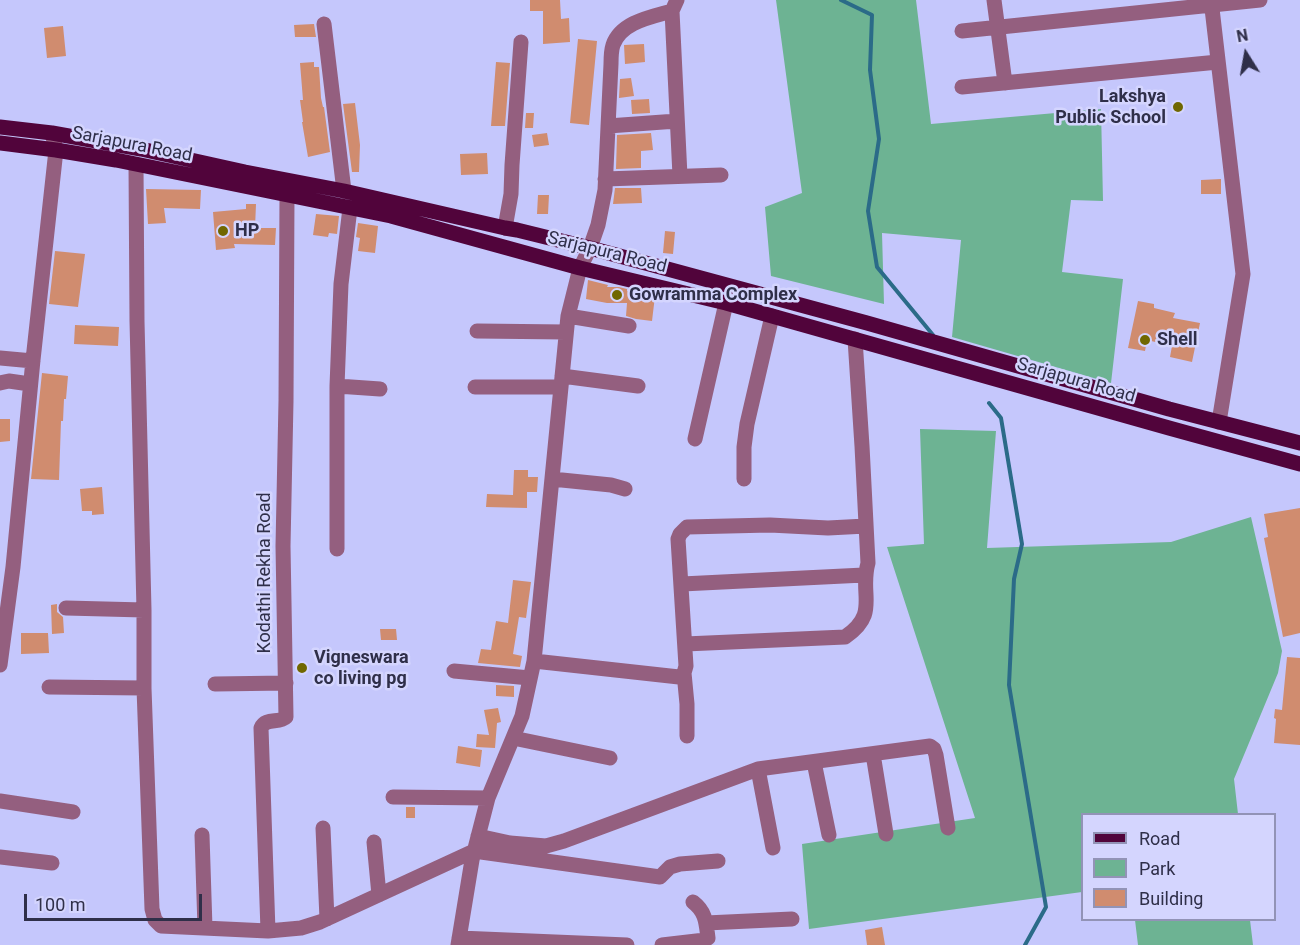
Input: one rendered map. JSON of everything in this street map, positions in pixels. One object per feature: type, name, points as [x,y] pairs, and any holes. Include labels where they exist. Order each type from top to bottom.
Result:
[{"type":"main road","name":"Sarjapura Road","points":[[0,127],[52,133],[141,149],[245,172],[344,190],[517,230],[867,323],[1293,441]]},
{"type":"main road","name":"Sarjapura Road","points":[[0,142],[136,165],[391,216],[580,268],[726,303],[1300,464]]},
{"type":"main road","points":[[1280,458],[1293,441]]},
{"type":"street","points":[[994,0],[1005,83]]},
{"type":"street","points":[[963,32],[1212,2],[1260,0]]},
{"type":"street","points":[[1212,2],[1243,274],[1219,422]]},
{"type":"street","points":[[627,945],[458,942],[476,843],[488,798],[522,716],[534,661],[568,316],[580,268],[598,225],[605,190],[613,45],[620,33],[634,23],[675,5],[680,176]]},
{"type":"street","points":[[324,24],[344,190]]},
{"type":"street","points":[[505,228],[511,194],[521,42]]},
{"type":"street","points":[[962,87],[1218,63]]},
{"type":"street","points":[[608,126],[677,121]]},
{"type":"street","points":[[0,665],[3,625],[14,555],[56,150],[52,133]]},
{"type":"street","points":[[136,165],[144,688],[152,909],[155,920],[161,926],[268,931],[301,928],[327,919],[379,895],[476,843],[546,846],[758,768],[930,746],[934,749],[948,828]]},
{"type":"street","points":[[605,179],[721,175]]},
{"type":"street","name":"Kodathi Rekha Road","points":[[268,931],[261,728],[262,724],[282,721],[286,717],[282,546],[287,195]]},
{"type":"street","points":[[337,549],[337,386],[341,284],[350,208]]},
{"type":"street","points":[[695,439],[726,303]]},
{"type":"street","points":[[568,316],[629,326]]},
{"type":"street","points":[[744,479],[747,424],[772,316]]},
{"type":"street","points":[[477,331],[566,332]]},
{"type":"street","points":[[685,644],[845,637],[864,619],[867,605],[864,575],[868,563],[855,339]]},
{"type":"street","points":[[0,358],[33,361]]},
{"type":"street","points":[[0,383],[9,381],[30,384]]},
{"type":"street","points":[[475,387],[561,382],[638,386]]},
{"type":"street","points":[[337,386],[380,388]]},
{"type":"street","points":[[552,479],[611,485],[625,489]]},
{"type":"street","points":[[687,736],[685,644],[678,539],[680,534],[687,528],[770,525],[828,528],[866,526]]},
{"type":"street","points":[[682,584],[864,575]]},
{"type":"street","points":[[66,608],[144,610]]},
{"type":"street","points":[[534,661],[679,677],[684,673]]},
{"type":"street","points":[[454,670],[530,678]]},
{"type":"street","points":[[215,684],[286,683]]},
{"type":"street","points":[[48,687],[144,688]]},
{"type":"street","points":[[513,738],[610,758]]},
{"type":"street","points":[[873,754],[886,834]]},
{"type":"street","points":[[814,762],[830,836]]},
{"type":"street","points":[[758,768],[772,848]]},
{"type":"street","points":[[393,797],[488,798]]},
{"type":"street","points":[[0,801],[73,812]]},
{"type":"street","points":[[323,828],[327,919]]},
{"type":"street","points":[[202,835],[205,928]]},
{"type":"street","points":[[374,842],[379,895]]},
{"type":"street","points":[[476,843],[660,877],[670,867],[680,864],[718,861]]},
{"type":"street","points":[[0,858],[51,863]]},
{"type":"street","points":[[662,945],[708,938],[704,914],[693,902]]},
{"type":"street","points":[[706,923],[792,919]]},
{"type":"green space","points":[[776,0],[916,0],[931,124],[1101,109],[1103,201],[1071,200],[1062,272],[1123,279],[1111,383],[952,337],[961,240],[882,233],[884,304],[771,276],[765,207],[802,193]]},
{"type":"green space","points":[[920,429],[996,431],[987,548],[1171,542],[1251,517],[1282,651],[1278,673],[1234,779],[1238,813],[1081,813],[1081,892],[809,929],[802,844],[975,818],[887,547],[924,544]]},
{"type":"green space","points":[[1135,921],[1250,921],[1253,945],[1138,945]]},
{"type":"building","points":[[530,0],[560,0],[561,19],[569,18],[570,42],[543,44],[543,11],[530,11]]},
{"type":"building","points":[[314,24],[316,37],[295,37],[294,25]]},
{"type":"building","points":[[63,26],[66,56],[47,58],[44,28]]},
{"type":"building","points":[[578,39],[597,41],[589,125],[570,123]]},
{"type":"building","points":[[644,44],[645,62],[625,64],[624,45]]},
{"type":"building","points":[[314,62],[314,67],[319,67],[321,98],[330,152],[308,157],[300,100],[303,100],[300,63]]},
{"type":"building","points":[[496,62],[510,63],[505,126],[491,126]]},
{"type":"building","points":[[631,78],[634,96],[619,98],[620,79]]},
{"type":"building","points":[[649,99],[650,113],[632,114],[631,100]]},
{"type":"building","points":[[355,103],[360,145],[359,172],[352,172],[343,104]]},
{"type":"building","points":[[526,113],[534,113],[533,128],[525,128]]},
{"type":"building","points":[[547,133],[549,145],[534,147],[532,135]]},
{"type":"building","points":[[651,133],[653,150],[641,151],[641,168],[616,169],[617,135]]},
{"type":"building","points":[[487,153],[488,174],[461,175],[460,154]]},
{"type":"building","points":[[1221,179],[1221,194],[1201,194],[1201,180]]},
{"type":"building","points":[[615,188],[641,188],[642,203],[613,204]]},
{"type":"building","points":[[146,189],[201,190],[200,209],[164,208],[166,223],[148,224]]},
{"type":"building","points":[[538,195],[549,195],[548,214],[537,214]]},
{"type":"building","points":[[246,204],[256,204],[255,228],[276,228],[275,245],[234,244],[235,248],[216,250],[213,212],[246,209]]},
{"type":"building","points":[[316,214],[339,216],[337,234],[329,233],[328,237],[313,235]]},
{"type":"building","points":[[358,223],[378,226],[375,253],[358,251],[360,238],[356,237]]},
{"type":"building","points":[[665,231],[675,232],[673,254],[663,253]]},
{"type":"building","points":[[55,251],[85,254],[78,307],[49,304]]},
{"type":"building","points":[[588,280],[608,285],[607,287],[619,287],[627,291],[655,296],[652,321],[626,316],[627,303],[607,303],[586,299]]},
{"type":"building","points":[[1138,301],[1154,304],[1154,308],[1175,313],[1173,318],[1200,323],[1192,362],[1170,357],[1172,346],[1147,340],[1145,351],[1128,348]]},
{"type":"building","points":[[75,325],[119,327],[118,346],[74,344]]},
{"type":"building","points":[[42,373],[68,376],[63,421],[61,421],[59,480],[31,479]]},
{"type":"building","points":[[0,419],[10,419],[10,441],[0,442]]},
{"type":"building","points":[[514,470],[528,470],[528,477],[538,477],[537,492],[527,492],[527,508],[486,507],[487,494],[513,495]]},
{"type":"building","points":[[102,487],[104,514],[92,515],[92,511],[82,511],[80,489]]},
{"type":"building","points":[[1300,508],[1300,633],[1283,637],[1264,538],[1268,537],[1264,514]]},
{"type":"building","points":[[513,580],[531,582],[526,618],[519,617],[513,654],[522,656],[520,667],[478,663],[481,649],[491,650],[496,621],[508,623]]},
{"type":"building","points":[[57,604],[57,612],[63,617],[64,633],[52,634],[51,605]]},
{"type":"building","points":[[380,629],[396,629],[397,640],[381,640]]},
{"type":"building","points":[[21,633],[48,633],[49,653],[21,654]]},
{"type":"building","points":[[1287,657],[1300,658],[1300,745],[1274,743],[1275,709],[1282,710]]},
{"type":"building","points":[[496,685],[514,686],[514,697],[496,696]]},
{"type":"building","points":[[498,708],[501,722],[497,723],[495,748],[476,747],[477,734],[489,735],[484,710]]},
{"type":"building","points":[[458,746],[482,750],[480,767],[456,763]]},
{"type":"building","points":[[406,807],[415,807],[415,818],[406,818]]},
{"type":"building","points":[[882,927],[885,945],[867,945],[865,930]]},
{"type":"waterway","points":[[841,0],[872,15],[870,70],[879,139],[868,211],[877,267],[933,335]]},
{"type":"waterway","points":[[989,403],[1001,418],[1022,544],[1014,579],[1009,685],[1046,907],[1025,945]]},
{"type":"place","name":"Lakshya Public School","points":[[1178,107]]},
{"type":"place","name":"HP","points":[[223,231]]},
{"type":"place","name":"Gowramma Complex","points":[[617,295]]},
{"type":"place","name":"Shell","points":[[1145,340]]},
{"type":"place","name":"Vigneswara co living pg","points":[[302,668]]}]
